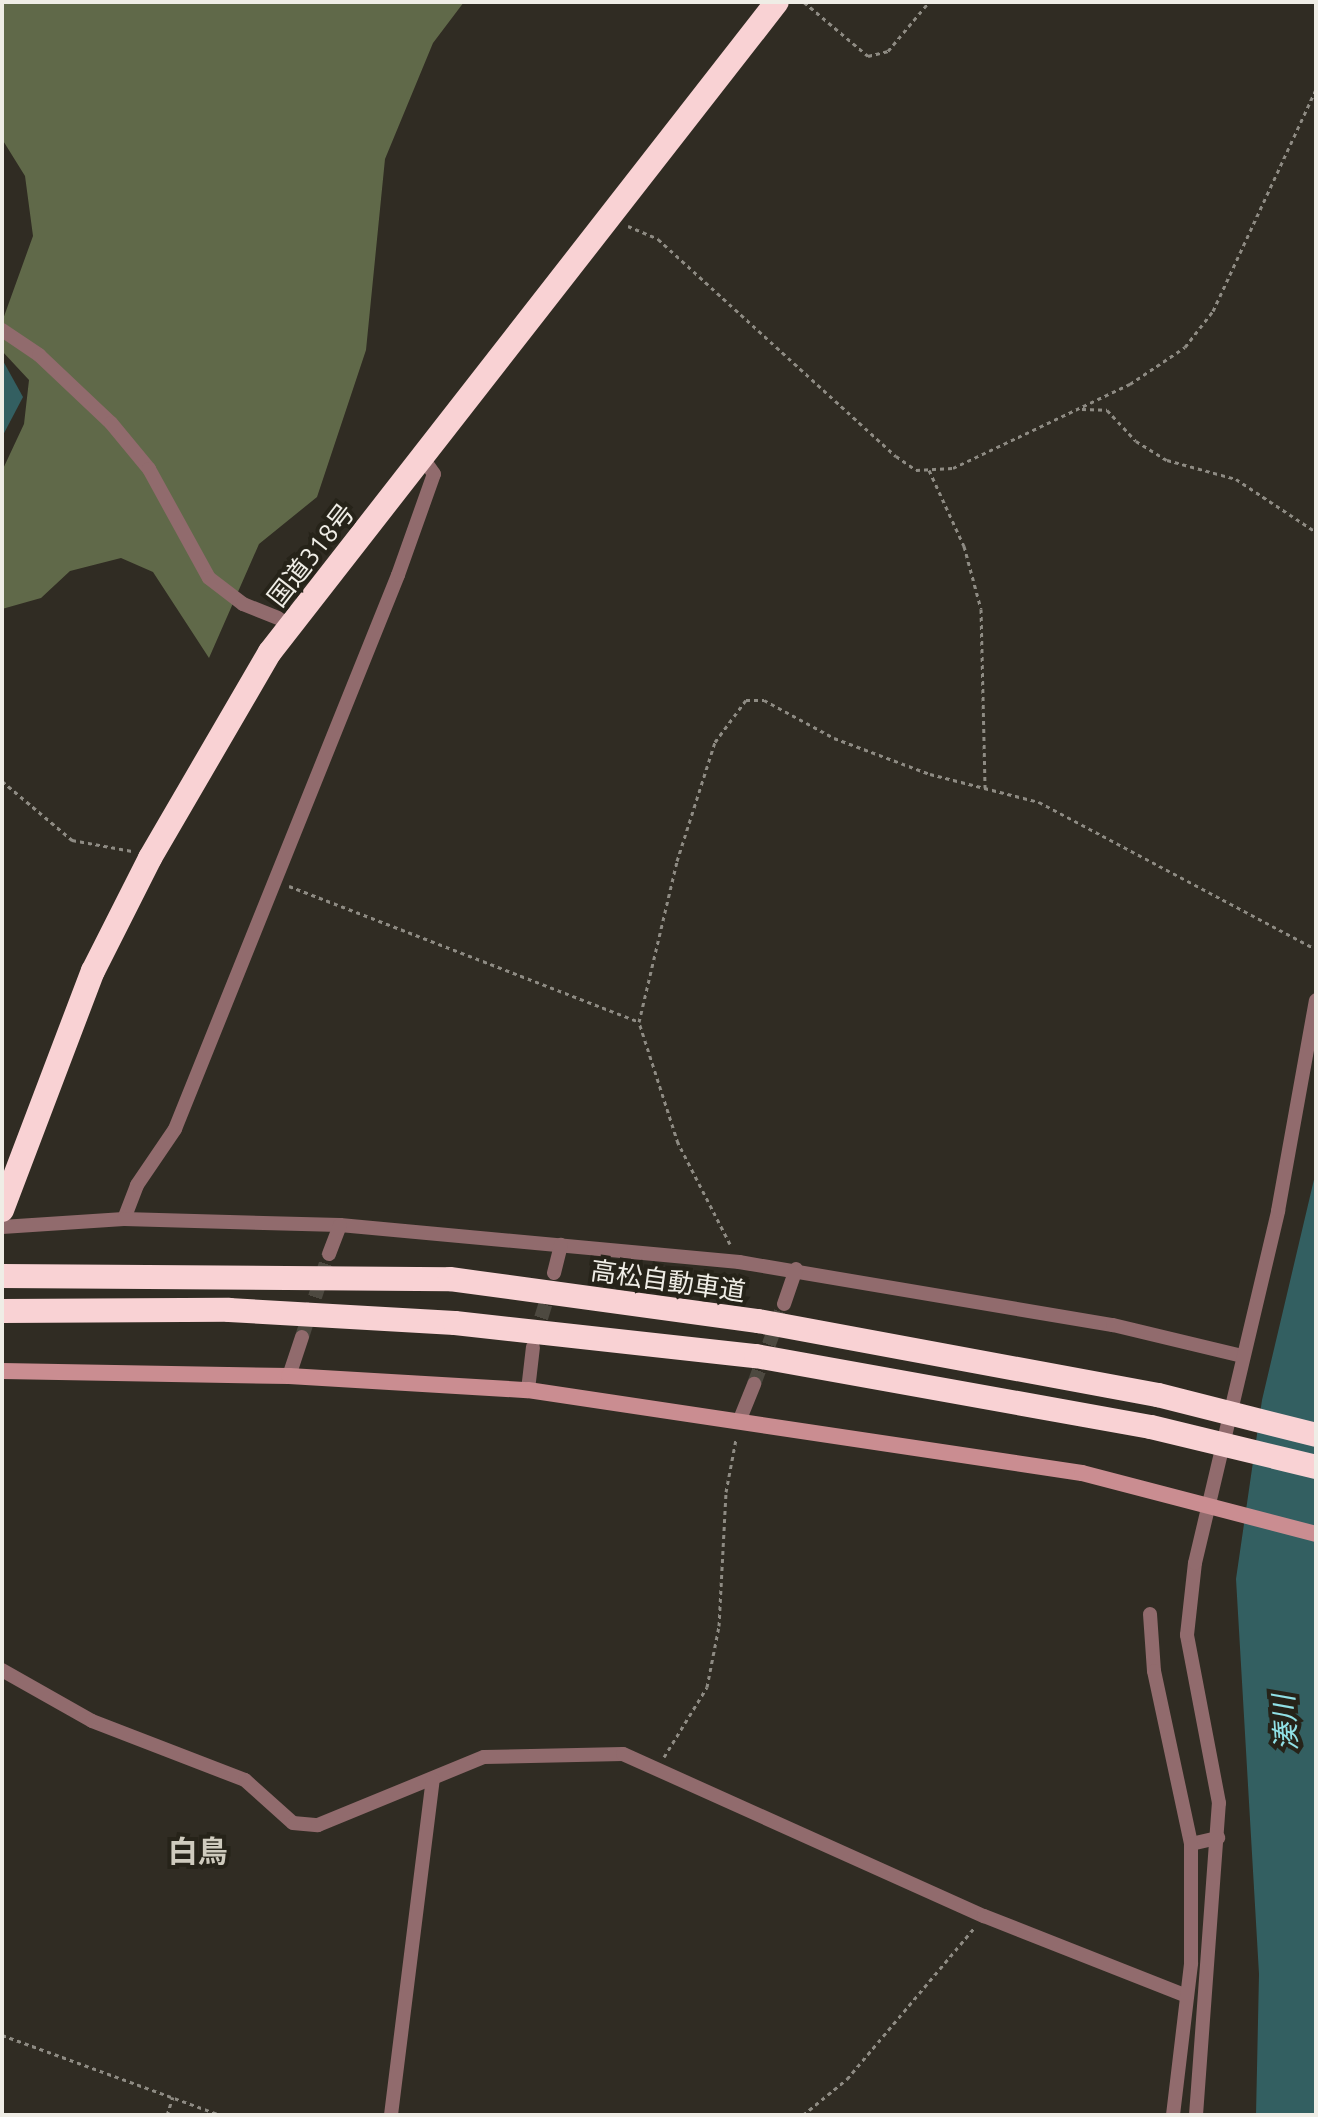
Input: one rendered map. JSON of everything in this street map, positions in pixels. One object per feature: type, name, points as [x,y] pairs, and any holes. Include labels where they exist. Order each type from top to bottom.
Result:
[{"type":"highway","name":"国道318号","points":[[2,1210],[55,1058],[150,858],[293,624],[777,2]]},
{"type":"highway","name":"高松自動車道","points":[[2,1276],[235,1274],[465,1281],[758,1321],[1158,1395],[1316,1435]]},
{"type":"highway","points":[[2,1311],[229,1310],[455,1323],[756,1356],[1151,1427],[1316,1467]]},
{"type":"street","points":[[2,330],[39,355],[111,423],[149,469],[209,578],[243,604],[293,624]]},
{"type":"street","points":[[124,1219],[137,1185],[175,1129],[271,880],[403,560],[434,474],[423,458]]},
{"type":"street","points":[[1196,2115],[1218,1838],[1215,1772],[1187,1635],[1208,1505],[1278,1211],[1316,1000]]},
{"type":"street","points":[[2,1227],[124,1219],[340,1225],[739,1262],[796,1269],[1113,1325],[1242,1356]]},
{"type":"street","points":[[329,1254],[340,1225]]},
{"type":"street","points":[[554,1273],[561,1245]]},
{"type":"street","points":[[784,1304],[796,1269]]},
{"type":"street","points":[[289,1376],[302,1337]]},
{"type":"street","points":[[528,1390],[533,1347]]},
{"type":"street","points":[[2,1371],[289,1376],[528,1390],[740,1419],[1082,1473],[1316,1534]]},
{"type":"street","points":[[740,1419],[754,1384]]},
{"type":"street","points":[[1150,1614],[1154,1671],[1191,1844],[1187,1996],[1178,2097],[1173,2115]]},
{"type":"street","points":[[2,1670],[92,1721],[245,1780],[293,1823],[318,1825],[484,1757],[623,1754],[658,1765],[984,1916],[1187,1996]]},
{"type":"street","points":[[391,2115],[433,1780]]},
{"type":"street","points":[[1191,1844],[1218,1838]]},
{"type":"street","points":[[1178,2097],[1196,2099]]},
{"type":"path","points":[[804,2],[868,56],[888,51],[929,2]]},
{"type":"path","points":[[611,219],[658,239],[896,456],[929,470],[953,468],[1079,409],[1185,347],[1213,311],[1316,89]]},
{"type":"path","points":[[1079,409],[1107,410],[1136,441],[1167,460],[1236,479],[1316,532]]},
{"type":"path","points":[[929,470],[964,546],[981,609],[985,788]]},
{"type":"path","points":[[739,1262],[684,1157],[639,1022],[677,861],[715,742],[746,700],[764,700],[834,738],[985,788],[1039,802],[1125,842],[1316,949]]},
{"type":"path","points":[[2,781],[72,840],[121,846],[150,858]]},
{"type":"path","points":[[271,880],[362,909],[639,1022]]},
{"type":"path","points":[[658,1765],[707,1687],[740,1419]]},
{"type":"path","points":[[803,2115],[847,2079],[984,1916]]},
{"type":"path","points":[[2,2035],[221,2115]]},
{"type":"path","points":[[167,2115],[173,2097]]},
{"type":"green space","points":[[2,2],[464,2],[433,43],[385,159],[366,350],[317,497],[259,544],[209,658],[153,572],[121,558],[70,571],[41,598],[2,609],[2,471],[24,424],[29,380],[2,351],[2,322],[33,236],[25,176],[2,139]]},
{"type":"water","points":[[2,359],[23,397],[2,437]]},
{"type":"water","name":"湊川","points":[[1316,1171],[1316,2115],[1256,2115],[1259,1974],[1236,1579],[1262,1400]]},
{"type":"tunnel","points":[[302,1337],[329,1254]]},
{"type":"tunnel","points":[[535,1338],[550,1289]]},
{"type":"tunnel","points":[[754,1384],[784,1304]]},
{"type":"district","name":"白鳥","points":[[198,1851]]}]
